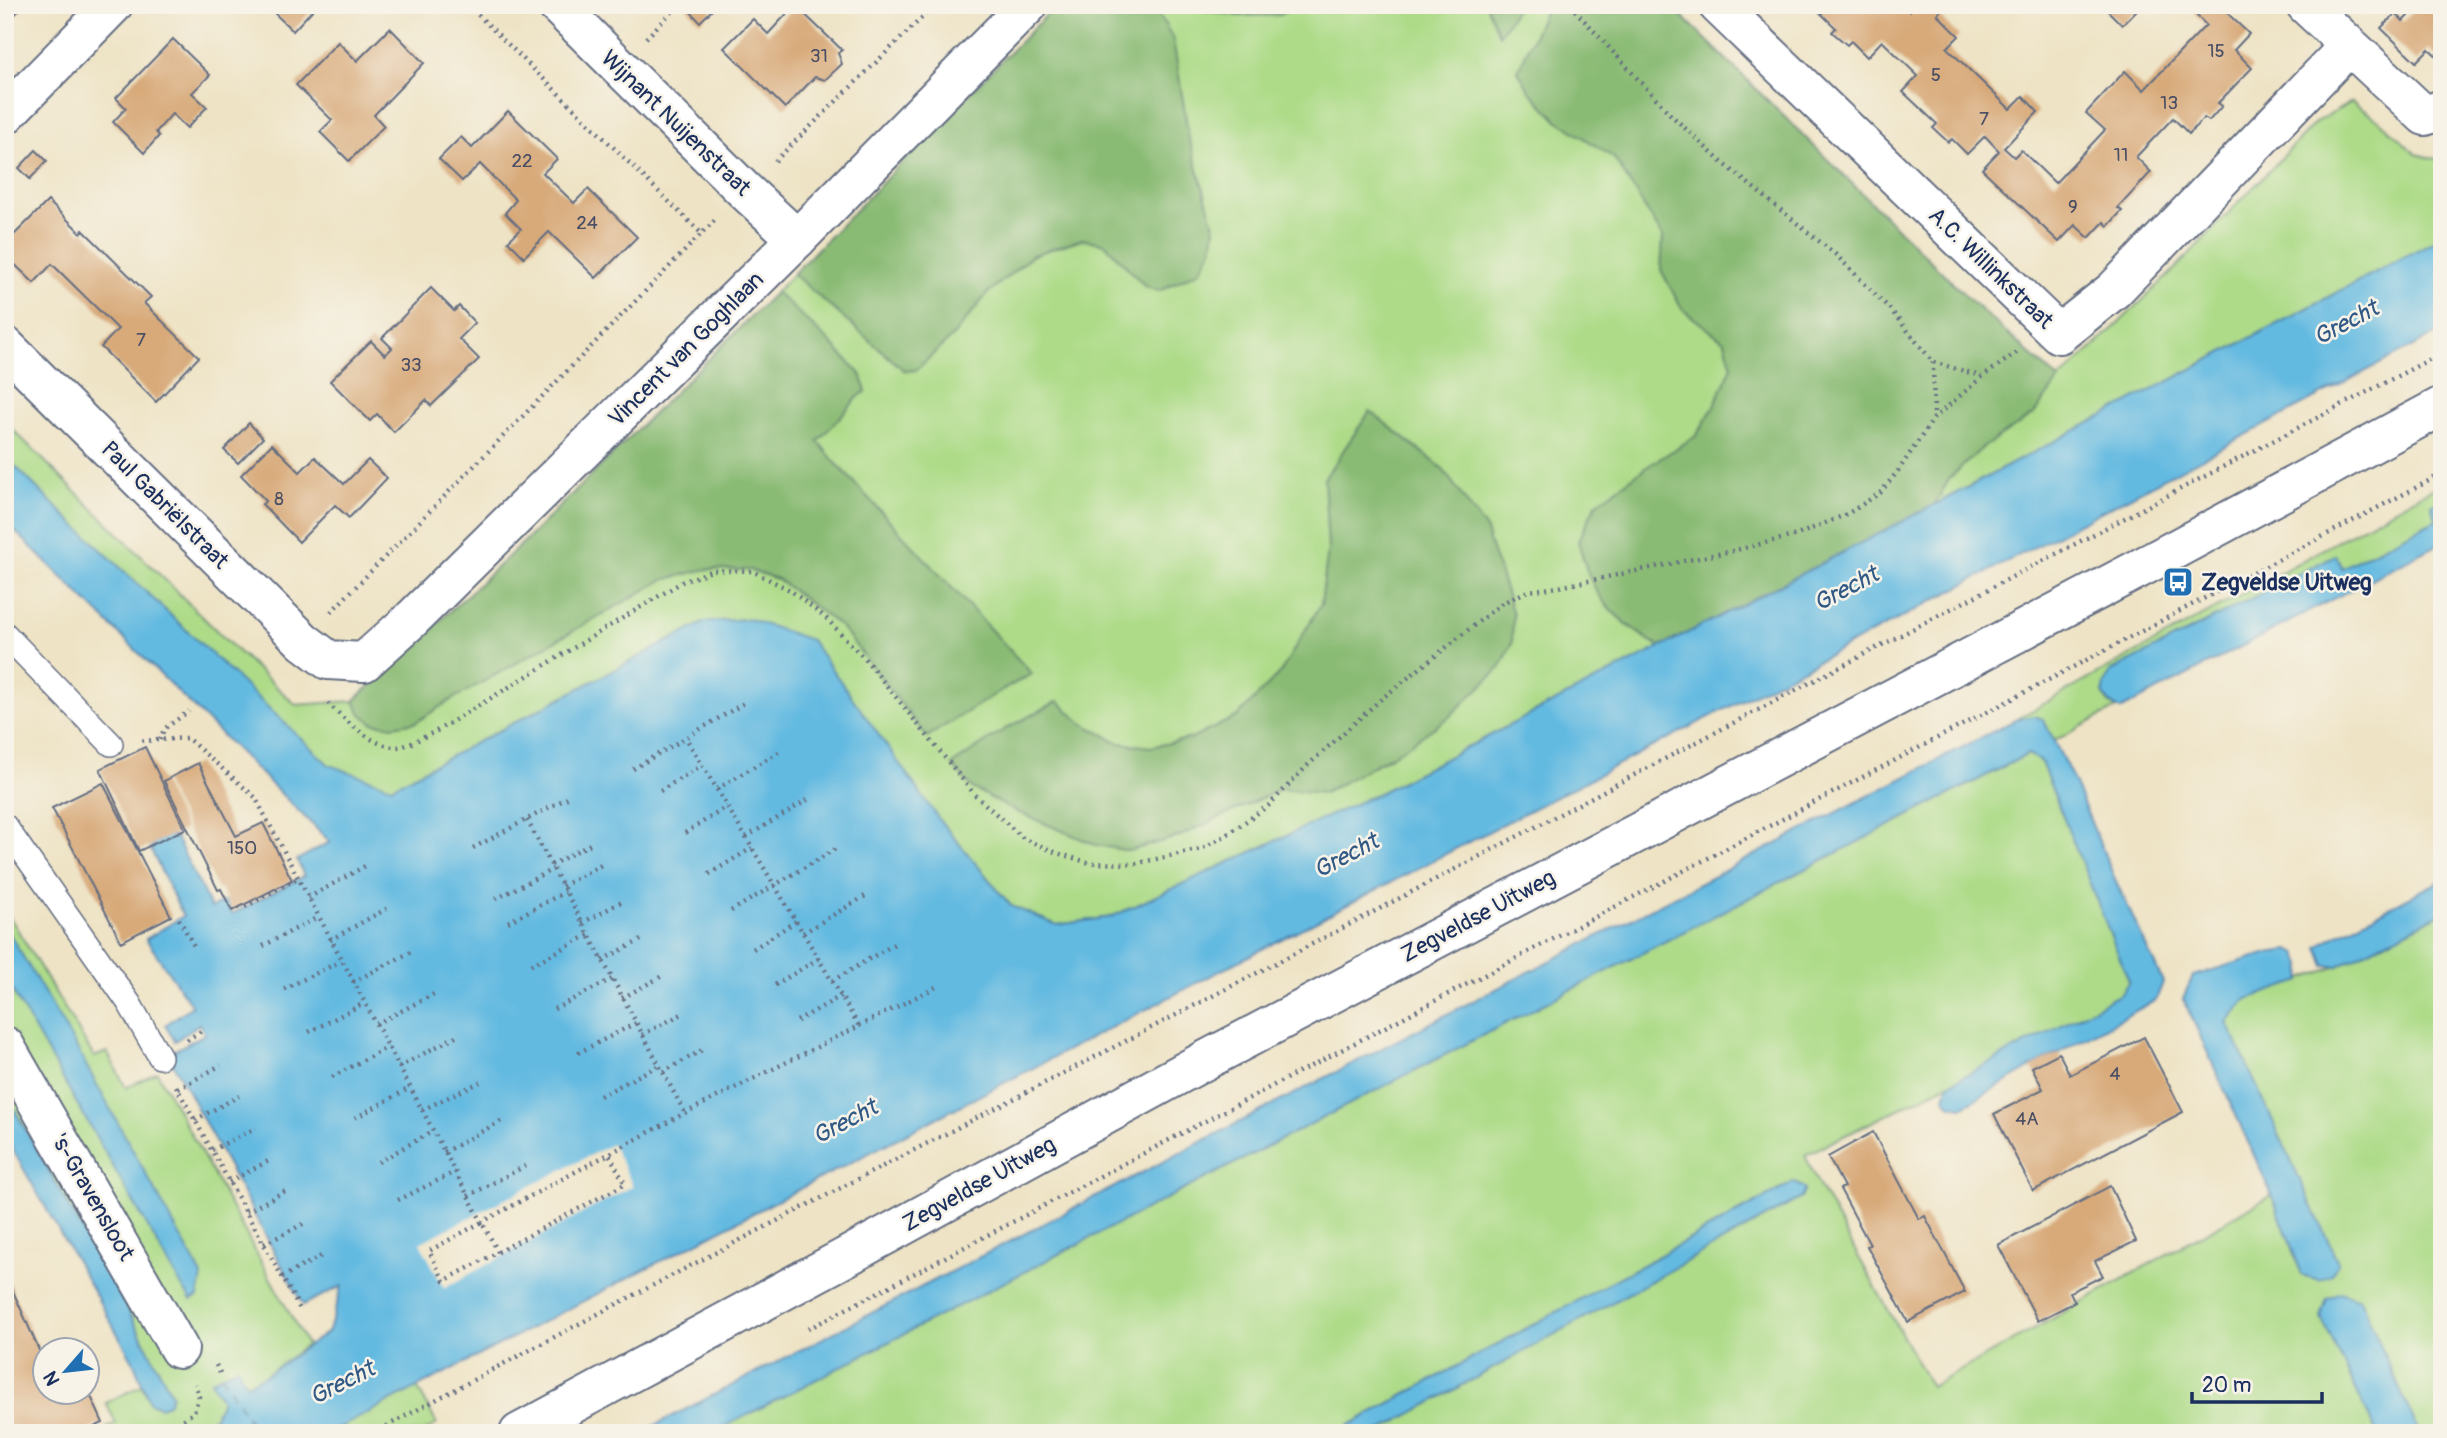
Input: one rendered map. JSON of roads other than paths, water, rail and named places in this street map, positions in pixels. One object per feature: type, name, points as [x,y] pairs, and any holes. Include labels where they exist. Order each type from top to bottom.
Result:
[{"type":"street","points":[[5,115],[113,5]]},
{"type":"street","name":"Wijnant Nuijenstraat","points":[[557,5],[797,239]]},
{"type":"street","name":"Vincent van Goghlaan","points":[[316,651],[364,662],[423,608],[797,239],[1028,5]]},
{"type":"street","name":"A.C. Willinkstraat","points":[[1718,5],[2059,334],[2114,289],[2348,46]]},
{"type":"street","points":[[2306,5],[2425,116],[2442,109]]},
{"type":"street","name":"Paul Gabriëlstraat","points":[[5,346],[316,651]]},
{"type":"street","name":"Zegveldse Uitweg","points":[[519,1433],[1204,1061],[2442,406]]},
{"type":"street","name":"'s-Gravensloot","points":[[5,1046],[179,1349]]},
{"type":"lane","points":[[5,634],[111,744]]},
{"type":"lane","points":[[5,826],[129,1003],[160,1056]]},
{"type":"water","name":"Grecht","points":[[2442,237],[2442,331],[1891,623],[329,1433],[182,1433],[215,1417],[222,1400],[211,1381],[237,1367],[246,1384],[266,1375],[329,1331],[342,1286],[303,1305],[168,1054],[205,1034],[199,1024],[175,1041],[165,1025],[192,1006],[146,939],[183,916],[150,848],[154,845],[147,830],[166,826],[172,837],[175,836],[211,908],[225,901],[232,914],[304,876],[297,860],[330,842],[5,521],[5,456],[329,765],[392,787],[705,622],[749,619],[811,640],[941,822],[1011,906],[1057,925],[1111,917],[1381,792]]},
{"type":"water","points":[[2442,500],[2442,542],[2120,710],[2105,697],[2103,688],[2112,671],[2335,555],[2342,568],[2437,519],[2431,505]]},
{"type":"water","points":[[2034,716],[2043,719],[2072,777],[2114,877],[2163,982],[2156,1000],[1962,1107],[1949,1104],[1945,1097],[1949,1084],[2121,994],[2129,981],[2041,762],[2028,754],[712,1433],[640,1433],[2015,720]]},
{"type":"water","points":[[2442,880],[2442,913],[2338,966],[2325,966],[2318,947]]},
{"type":"water","points":[[5,926],[75,1045],[202,1276],[198,1297],[191,1300],[181,1285],[5,978]]},
{"type":"water","points":[[2289,950],[2297,953],[2302,964],[2301,981],[2247,999],[2227,1022],[2338,1262],[2331,1275],[2319,1280],[2302,1275],[2272,1195],[2183,998],[2193,976],[2268,953]]},
{"type":"water","points":[[9,1100],[132,1318],[172,1395],[168,1404],[160,1407],[150,1403],[133,1361],[5,1136],[5,1102]]},
{"type":"water","points":[[1794,1182],[1805,1189],[1801,1198],[1376,1433],[1335,1433]]},
{"type":"water","points":[[2340,1292],[2360,1299],[2419,1433],[2377,1433],[2321,1317],[2327,1298]]},
{"type":"place","name":"Zegveldse Uitweg","points":[[2178,582]]}]
